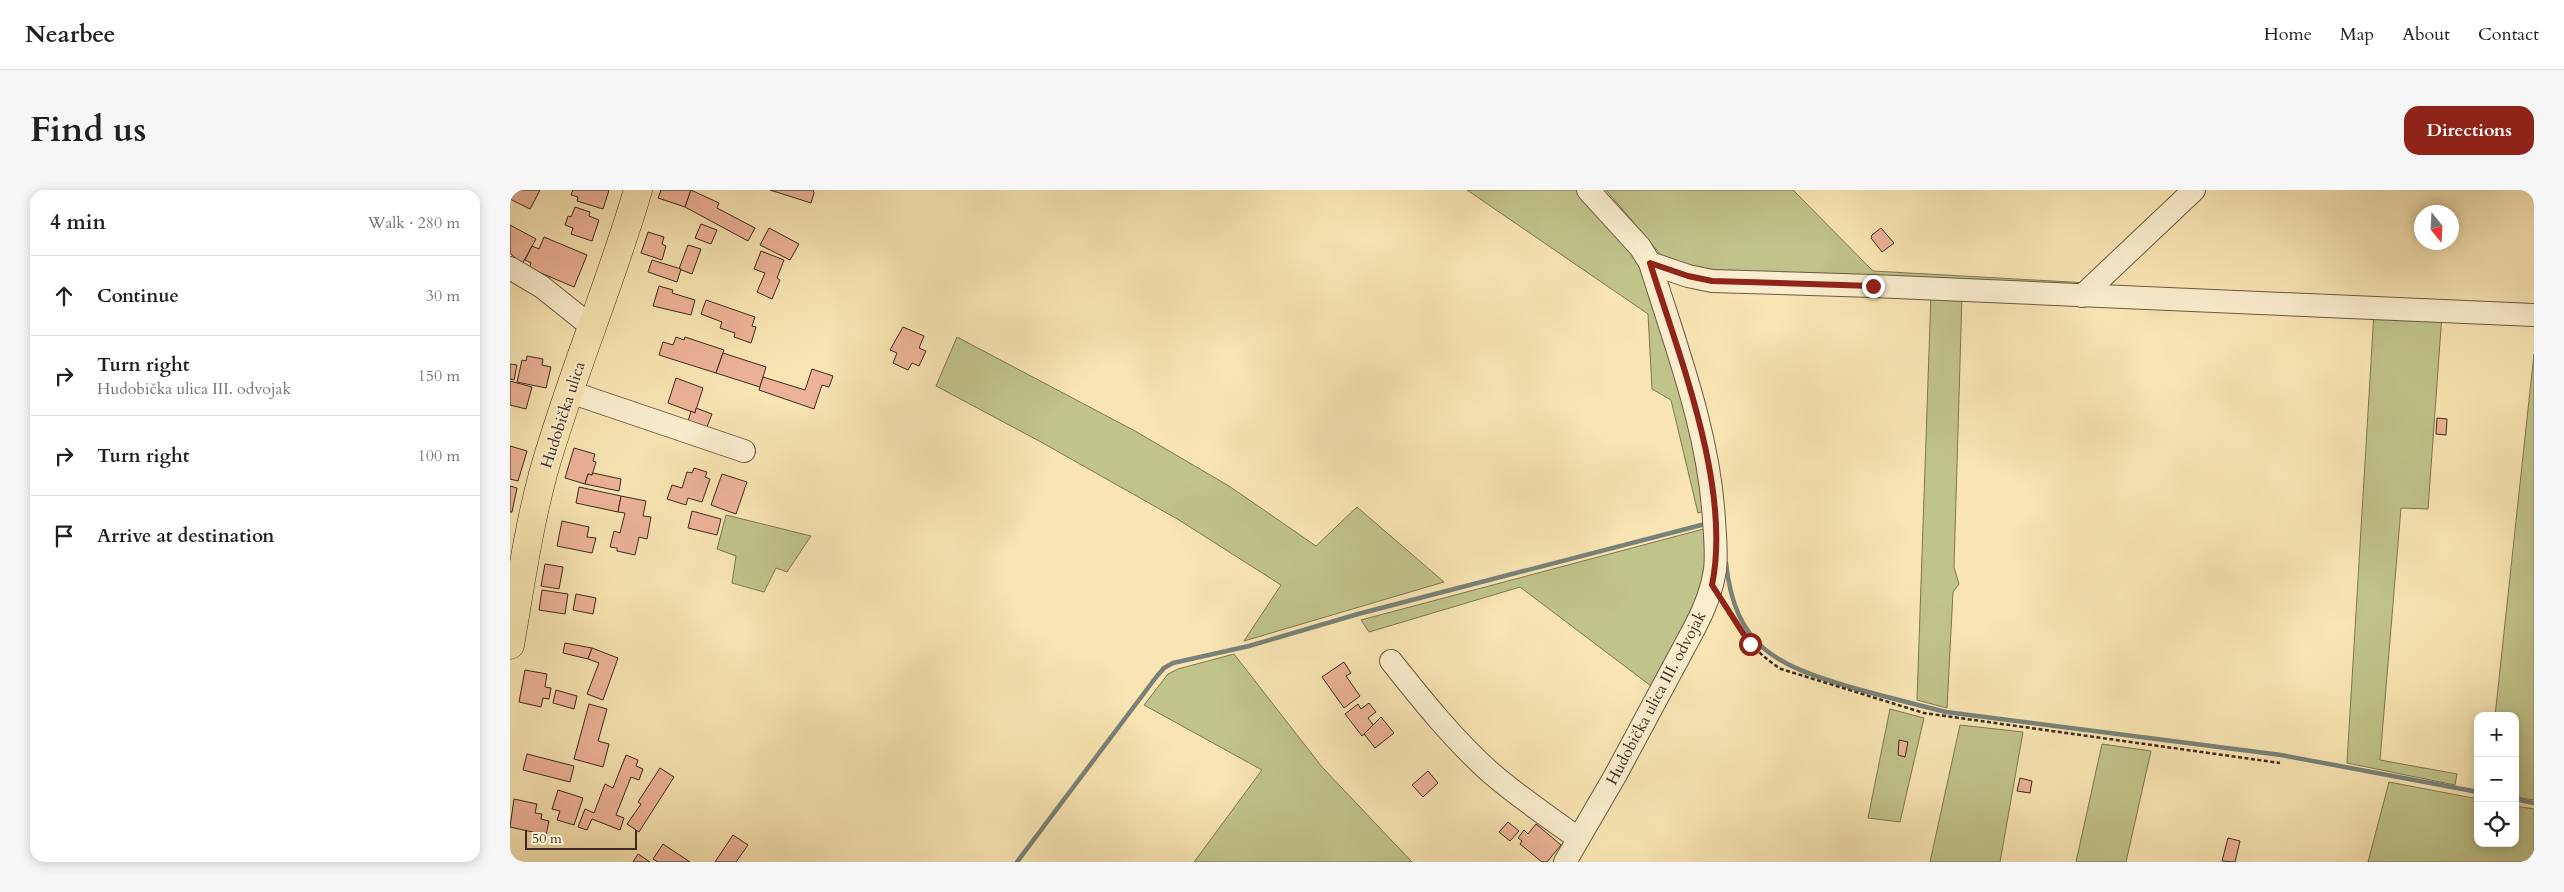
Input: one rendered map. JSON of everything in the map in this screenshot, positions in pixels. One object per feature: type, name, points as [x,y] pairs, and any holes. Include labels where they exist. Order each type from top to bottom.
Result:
[{"type":"main road","name":"Hudobička ulica","points":[[510,645],[532,520],[544,474],[592,327],[619,254],[638,190]]},
{"type":"street","name":"Hudobička ulica III. odvojak","points":[[1565,862],[1615,776],[1707,604],[1715,568],[1716,543],[1709,472],[1691,397],[1650,263],[1640,248],[1588,190]]},
{"type":"street","points":[[2082,296],[2194,190]]},
{"type":"street","points":[[1650,263],[1688,276],[1712,281],[1873,286],[2534,315]]},
{"type":"street","points":[[510,268],[542,286],[592,327]]},
{"type":"street","points":[[570,392],[744,451]]},
{"type":"street","points":[[1390,661],[1436,715],[1491,772],[1525,801],[1578,838]]},
{"type":"path","points":[[1712,585],[1738,627],[1766,660],[1781,669],[1825,685],[1924,713],[2280,764]]},
{"type":"green space","points":[[1467,190],[1581,190],[1634,249],[1656,298],[1710,510],[1698,513],[1671,400],[1652,389],[1648,314]]},
{"type":"green space","points":[[1606,190],[1793,190],[1873,271],[2088,283],[2080,290],[1711,276],[1668,263]]},
{"type":"green space","points":[[1931,293],[1962,295],[1954,567],[1959,584],[1953,592],[1947,708],[1917,700]]},
{"type":"green space","points":[[2374,312],[2442,314],[2428,509],[2401,508],[2380,760],[2457,774],[2455,785],[2347,763]]},
{"type":"green space","points":[[957,337],[1135,431],[1229,486],[1316,546],[1357,507],[1444,582],[1244,641],[1281,585],[1179,520],[1041,442],[936,386]]},
{"type":"green space","points":[[2534,354],[2534,800],[2519,798],[2519,712],[2495,712]]},
{"type":"green space","points":[[726,515],[811,536],[787,572],[776,568],[764,592],[732,583],[736,556],[717,549]]},
{"type":"green space","points":[[1711,527],[1708,585],[1655,689],[1520,587],[1369,632],[1361,620]]},
{"type":"green space","points":[[1234,654],[1322,767],[1412,862],[1194,862],[1262,770],[1144,705],[1168,674],[1178,669]]},
{"type":"green space","points":[[1890,709],[1924,718],[1900,822],[1868,818]]},
{"type":"green space","points":[[1960,725],[2023,732],[2000,862],[1930,862]]},
{"type":"green space","points":[[2102,744],[2151,751],[2126,862],[2076,862]]},
{"type":"green space","points":[[2389,782],[2474,798],[2474,847],[2519,847],[2519,807],[2534,809],[2534,862],[2368,862]]},
{"type":"building","points":[[510,190],[540,190],[530,209],[510,199]]},
{"type":"building","points":[[573,190],[609,190],[603,209],[577,201],[578,197],[571,195]]},
{"type":"building","points":[[661,190],[691,190],[685,207],[658,198]]},
{"type":"building","points":[[691,190],[719,203],[717,208],[755,228],[748,241],[685,207]]},
{"type":"building","points":[[770,190],[813,190],[814,193],[811,203]]},
{"type":"building","points":[[575,207],[590,212],[589,216],[599,220],[592,241],[571,234],[573,228],[565,225],[568,216],[571,217]]},
{"type":"building","points":[[701,224],[717,230],[711,244],[695,238]]},
{"type":"building","points":[[510,225],[536,239],[522,264],[510,253]]},
{"type":"building","points":[[769,228],[799,244],[790,260],[760,245]]},
{"type":"building","points":[[1881,228],[1894,243],[1882,252],[1871,238]]},
{"type":"building","points":[[648,232],[664,237],[662,244],[666,246],[662,260],[641,253]]},
{"type":"building","points":[[544,237],[587,255],[574,287],[529,268],[531,263],[525,260],[532,246],[539,249]]},
{"type":"building","points":[[688,245],[701,249],[692,274],[679,269]]},
{"type":"building","points":[[761,251],[784,260],[777,278],[780,280],[772,299],[757,292],[765,273],[754,269]]},
{"type":"building","points":[[652,260],[681,269],[677,282],[648,272]]},
{"type":"building","points":[[659,286],[673,290],[672,293],[695,300],[691,315],[653,306]]},
{"type":"building","points":[[706,300],[755,317],[752,326],[756,327],[751,343],[734,337],[735,333],[720,328],[722,322],[701,314]]},
{"type":"building","points":[[903,327],[924,336],[919,348],[926,351],[919,366],[912,363],[908,370],[893,363],[897,353],[890,350]]},
{"type":"building","points":[[676,337],[684,340],[685,337],[724,350],[716,373],[659,355],[663,342],[673,345]]},
{"type":"building","points":[[723,353],[766,367],[760,387],[716,373]]},
{"type":"building","points":[[527,356],[543,359],[542,365],[551,367],[546,388],[517,382],[522,360],[526,361]]},
{"type":"building","points":[[510,364],[517,365],[514,380],[510,379]]},
{"type":"building","points":[[812,369],[833,376],[829,387],[822,385],[814,409],[759,390],[763,377],[805,390]]},
{"type":"building","points":[[676,378],[703,388],[695,413],[668,403]]},
{"type":"building","points":[[510,381],[532,387],[526,409],[510,405]]},
{"type":"building","points":[[696,408],[712,414],[705,432],[687,425],[691,411],[695,413]]},
{"type":"building","points":[[2437,418],[2447,419],[2446,435],[2436,434]]},
{"type":"building","points":[[510,446],[527,451],[518,481],[510,479]]},
{"type":"building","points":[[574,448],[595,454],[593,461],[596,462],[592,475],[588,474],[585,484],[565,478]]},
{"type":"building","points":[[694,468],[707,472],[705,477],[710,479],[702,502],[688,498],[686,505],[667,499],[672,485],[682,488],[687,472],[692,473]]},
{"type":"building","points":[[593,473],[621,479],[619,491],[585,484],[588,474],[592,475]]},
{"type":"building","points":[[722,474],[747,482],[736,514],[711,505]]},
{"type":"building","points":[[510,486],[517,488],[512,512],[510,512]]},
{"type":"building","points":[[579,487],[621,496],[618,512],[576,503]]},
{"type":"building","points":[[621,496],[646,501],[643,516],[651,517],[647,539],[639,537],[635,555],[617,551],[617,548],[610,547],[614,531],[620,533],[625,513],[618,512]]},
{"type":"building","points":[[692,511],[721,519],[717,535],[688,528]]},
{"type":"building","points":[[562,521],[589,527],[587,537],[596,538],[592,553],[557,546]]},
{"type":"building","points":[[545,564],[563,567],[559,589],[541,586]]},
{"type":"building","points":[[542,590],[568,594],[565,614],[539,610]]},
{"type":"building","points":[[576,594],[596,598],[593,614],[573,610]]},
{"type":"building","points":[[565,643],[592,648],[588,659],[563,653]]},
{"type":"building","points":[[592,648],[618,658],[603,700],[587,694],[599,663],[588,659]]},
{"type":"building","points":[[1344,662],[1351,673],[1346,676],[1360,696],[1344,708],[1322,677]]},
{"type":"building","points":[[525,670],[547,674],[545,687],[551,688],[549,699],[543,698],[541,707],[519,702]]},
{"type":"building","points":[[556,690],[577,696],[574,709],[553,703]]},
{"type":"building","points":[[1369,703],[1376,712],[1368,718],[1374,726],[1362,736],[1345,714],[1358,704],[1361,709]]},
{"type":"building","points":[[589,704],[607,709],[598,741],[609,744],[603,767],[574,759]]},
{"type":"building","points":[[1381,717],[1394,733],[1375,748],[1364,734]]},
{"type":"building","points":[[1899,740],[1908,742],[1905,757],[1898,755]]},
{"type":"building","points":[[527,754],[574,766],[570,782],[523,770]]},
{"type":"building","points":[[626,755],[638,760],[636,766],[643,769],[639,780],[631,777],[616,815],[624,818],[620,830],[592,819],[587,830],[578,827],[585,809],[594,813],[605,784],[613,788]]},
{"type":"building","points":[[660,768],[674,777],[639,832],[627,824],[641,804],[638,802]]},
{"type":"building","points":[[1428,771],[1438,783],[1423,797],[1412,785]]},
{"type":"building","points":[[2020,778],[2032,781],[2030,793],[2017,791]]},
{"type":"building","points":[[558,790],[583,798],[574,825],[557,820],[560,811],[552,809]]},
{"type":"building","points":[[514,799],[537,804],[535,813],[542,814],[541,819],[549,821],[546,835],[510,827]]},
{"type":"building","points":[[1508,822],[1519,831],[1510,841],[1499,832]]},
{"type":"building","points":[[1536,824],[1561,845],[1547,862],[1542,862],[1520,844],[1522,841],[1518,838],[1524,830],[1528,834]]},
{"type":"building","points":[[733,835],[748,845],[736,862],[715,862]]},
{"type":"building","points":[[2228,838],[2240,841],[2235,862],[2222,861]]},
{"type":"building","points":[[663,844],[690,862],[658,862],[653,859]]},
{"type":"building","points":[[638,854],[650,862],[633,862]]},
{"type":"waterway","points":[[1017,862],[1157,676],[1164,668],[1173,663],[1249,646],[1358,614],[1709,523]]},
{"type":"waterway","points":[[1726,563],[1731,592],[1739,615],[1750,633],[1764,648],[1781,660],[1801,670],[1850,687],[1946,712],[2281,755],[2474,791]]},
{"type":"waterway","points":[[2519,800],[2534,803]]},
{"type":"route","points":[[1750,644],[1712,585],[1716,543],[1709,472],[1691,397],[1650,263],[1688,276],[1712,281],[1873,286]]}]
